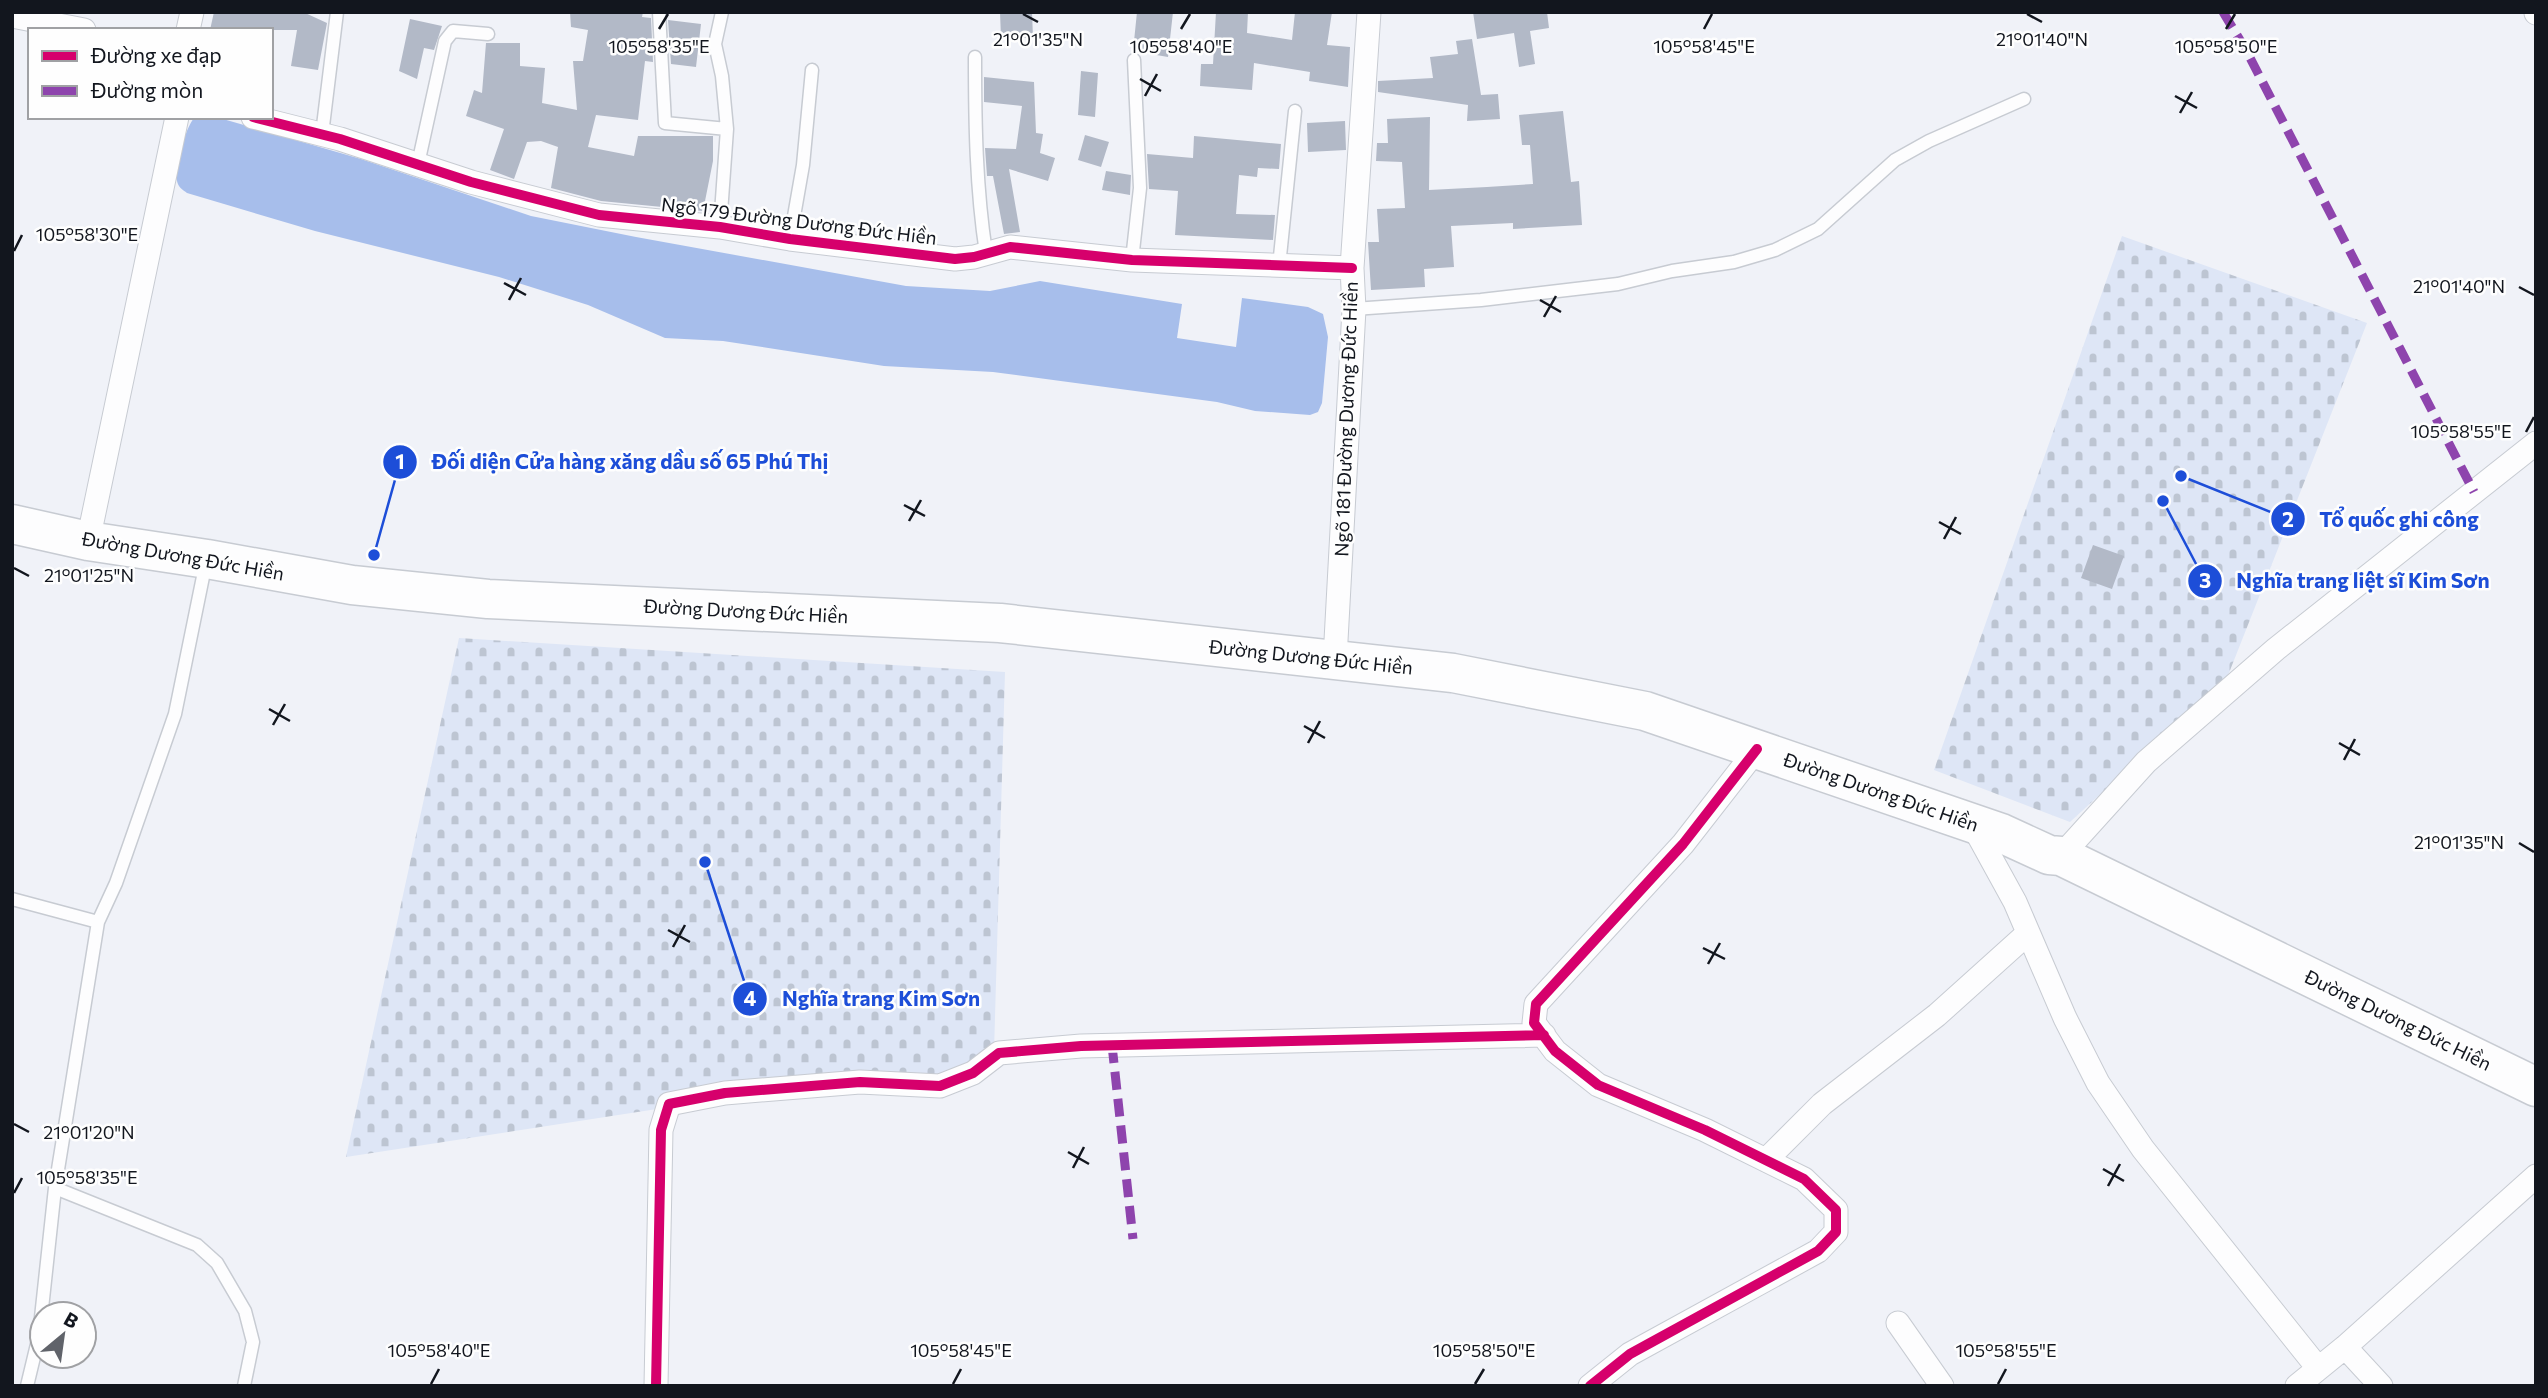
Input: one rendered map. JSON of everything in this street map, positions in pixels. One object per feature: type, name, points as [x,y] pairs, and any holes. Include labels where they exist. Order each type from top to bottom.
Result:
[{"type":"highway","name":"Đường Dương Đức Hiền","points":[[12,524],[88,541],[352,585],[488,599],[1000,623],[1453,673],[1645,711],[2001,833],[2049,855],[2061,856],[2536,1087]]},
{"type":"street","name":"Ngõ 181 Đường Dương Đức Hiền","points":[[1335,659],[1354,309],[1352,268],[1369,12]]},
{"type":"street","points":[[12,16],[75,28]]},
{"type":"street","points":[[88,541],[177,119]]},
{"type":"street","name":"Ngõ 179 Đường Dương Đức Hiền","points":[[261,119],[322,134],[471,182],[599,215],[720,227],[790,239],[955,259],[1010,247],[1132,260],[1352,268]]},
{"type":"street","points":[[2061,856],[2156,753],[2276,649],[2536,443]]},
{"type":"street","points":[[1590,1386],[1630,1353],[1818,1251],[1836,1232],[1836,1210],[1804,1179],[1705,1130],[1598,1085],[1555,1051],[1534,1023],[1535,1004],[1684,844],[1757,749]]},
{"type":"street","points":[[1970,822],[2015,902],[2065,1018],[2098,1083],[2143,1149],[2318,1368]]},
{"type":"street","points":[[1766,1160],[1822,1104],[1937,1015],[2027,934]]},
{"type":"street","points":[[656,1386],[661,1130],[669,1104],[725,1093],[860,1082],[940,1086],[973,1073],[999,1053],[1081,1046],[1544,1035]]},
{"type":"street","points":[[2297,1386],[2536,1177]]},
{"type":"street","points":[[1898,1323],[1942,1386]]},
{"type":"street","points":[[2345,1346],[2381,1386]]},
{"type":"lane","points":[[322,134],[337,12]]},
{"type":"lane","points":[[659,12],[665,123],[727,129]]},
{"type":"lane","points":[[720,227],[727,129],[722,76],[715,44],[722,12]]},
{"type":"lane","points":[[418,164],[448,36],[453,31],[488,34]]},
{"type":"lane","points":[[975,58],[975,146],[979,207],[986,253]]},
{"type":"lane","points":[[1132,260],[1140,188],[1133,60]]},
{"type":"lane","points":[[790,239],[803,165],[812,70]]},
{"type":"lane","points":[[1354,309],[1481,300],[1618,284],[1672,271],[1734,262],[1775,250],[1818,229],[1895,160],[1929,141],[2024,99]]},
{"type":"lane","points":[[1279,265],[1295,111]]},
{"type":"lane","points":[[27,1386],[39,1336],[55,1188],[98,922],[116,883],[175,714],[207,559]]},
{"type":"lane","points":[[12,899],[98,922]]},
{"type":"lane","points":[[55,1188],[197,1245],[217,1263],[245,1311],[253,1342],[244,1386]]},
{"type":"green space","points":[[2122,236],[2367,323],[2227,678],[2070,822],[1934,770]]},
{"type":"green space","points":[[459,638],[1005,672],[994,1052],[973,1073],[852,1079],[346,1157]]},
{"type":"water","points":[[193,119],[223,119],[361,159],[531,216],[636,237],[906,286],[990,291],[1040,281],[1182,304],[1177,338],[1236,347],[1242,298],[1308,307],[1323,314],[1328,337],[1322,403],[1318,412],[1310,415],[1255,411],[1217,402],[993,372],[884,366],[723,341],[665,338],[588,305],[499,277],[315,231],[187,193],[181,188],[176,175],[184,138]]},
{"type":"building","points":[[214,12],[303,12],[327,23],[318,70],[291,66],[297,30],[210,28]]},
{"type":"building","points":[[570,12],[643,12],[642,17],[651,18],[653,62],[645,61],[638,120],[596,115],[588,147],[634,156],[638,136],[713,136],[713,161],[703,211],[601,201],[551,188],[558,147],[541,141],[527,142],[514,179],[490,170],[504,129],[466,116],[474,90],[482,93],[486,43],[520,43],[520,66],[545,68],[542,103],[577,110],[573,61],[583,61],[588,30],[571,27]]},
{"type":"building","points":[[1000,12],[1032,12],[1033,38],[1001,38]]},
{"type":"building","points":[[1137,12],[1173,12],[1168,57],[1133,51]]},
{"type":"building","points":[[1216,12],[1248,12],[1247,33],[1292,40],[1295,12],[1332,12],[1327,45],[1350,47],[1348,87],[1309,81],[1310,72],[1254,63],[1252,90],[1200,86],[1201,64],[1213,64]]},
{"type":"building","points":[[1473,12],[1547,12],[1549,28],[1530,31],[1535,64],[1519,67],[1514,33],[1477,39]]},
{"type":"building","points":[[410,19],[442,26],[434,50],[424,48],[417,79],[399,71]]},
{"type":"building","points":[[668,20],[701,24],[696,67],[671,64]]},
{"type":"building","points":[[1472,39],[1481,95],[1498,94],[1500,119],[1467,121],[1468,105],[1378,92],[1378,81],[1433,78],[1430,57],[1458,54],[1456,41]]},
{"type":"building","points":[[1081,71],[1098,73],[1095,117],[1078,115]]},
{"type":"building","points":[[984,77],[1034,82],[1036,133],[1043,134],[1040,153],[1055,158],[1048,181],[1009,169],[1020,232],[1004,234],[993,176],[987,176],[985,148],[1016,149],[1022,106],[984,102]]},
{"type":"building","points":[[1563,111],[1571,182],[1579,181],[1582,225],[1513,229],[1513,223],[1451,226],[1454,267],[1424,269],[1425,287],[1371,290],[1368,242],[1379,242],[1377,209],[1405,208],[1402,162],[1376,161],[1377,143],[1388,143],[1387,119],[1430,117],[1429,190],[1533,184],[1530,145],[1522,145],[1519,115]]},
{"type":"building","points":[[1345,121],[1346,150],[1308,152],[1307,123]]},
{"type":"building","points":[[1085,135],[1109,142],[1101,167],[1078,160]]},
{"type":"building","points":[[1194,136],[1281,144],[1279,169],[1258,168],[1257,177],[1239,175],[1236,214],[1275,215],[1273,240],[1175,235],[1178,191],[1149,189],[1147,154],[1193,158]]},
{"type":"building","points":[[1106,171],[1131,175],[1130,195],[1102,190]]},
{"type":"building","points":[[2093,545],[2124,556],[2112,589],[2081,578]]},
{"type":"marked path","points":[[2223,12],[2246,50],[2474,492]]},
{"type":"marked path","points":[[1112,1045],[1133,1239]]},
{"type":"cycle path","points":[[261,119],[340,139],[471,182],[599,215],[720,227],[790,239],[955,259],[1010,247],[1132,260],[1352,268]]},
{"type":"cycle path","points":[[1590,1386],[1630,1354],[1818,1251],[1836,1232],[1836,1210],[1804,1179],[1705,1130],[1598,1085],[1555,1051],[1534,1023],[1536,1004],[1683,844],[1757,749]]},
{"type":"cycle path","points":[[656,1386],[661,1130],[669,1104],[725,1093],[860,1082],[940,1086],[973,1073],[999,1053],[1081,1046],[1544,1035]]},
{"type":"place","name":"Tổ quốc ghi công","points":[[2181,476]]},
{"type":"place","name":"Nghĩa trang liệt sĩ Kim Sơn","points":[[2163,501]]},
{"type":"place","name":"Đối diện Cửa hàng xăng dầu số 65 Phú Thị","points":[[374,555]]},
{"type":"place","name":"Nghĩa trang Kim Sơn","points":[[705,862]]}]
